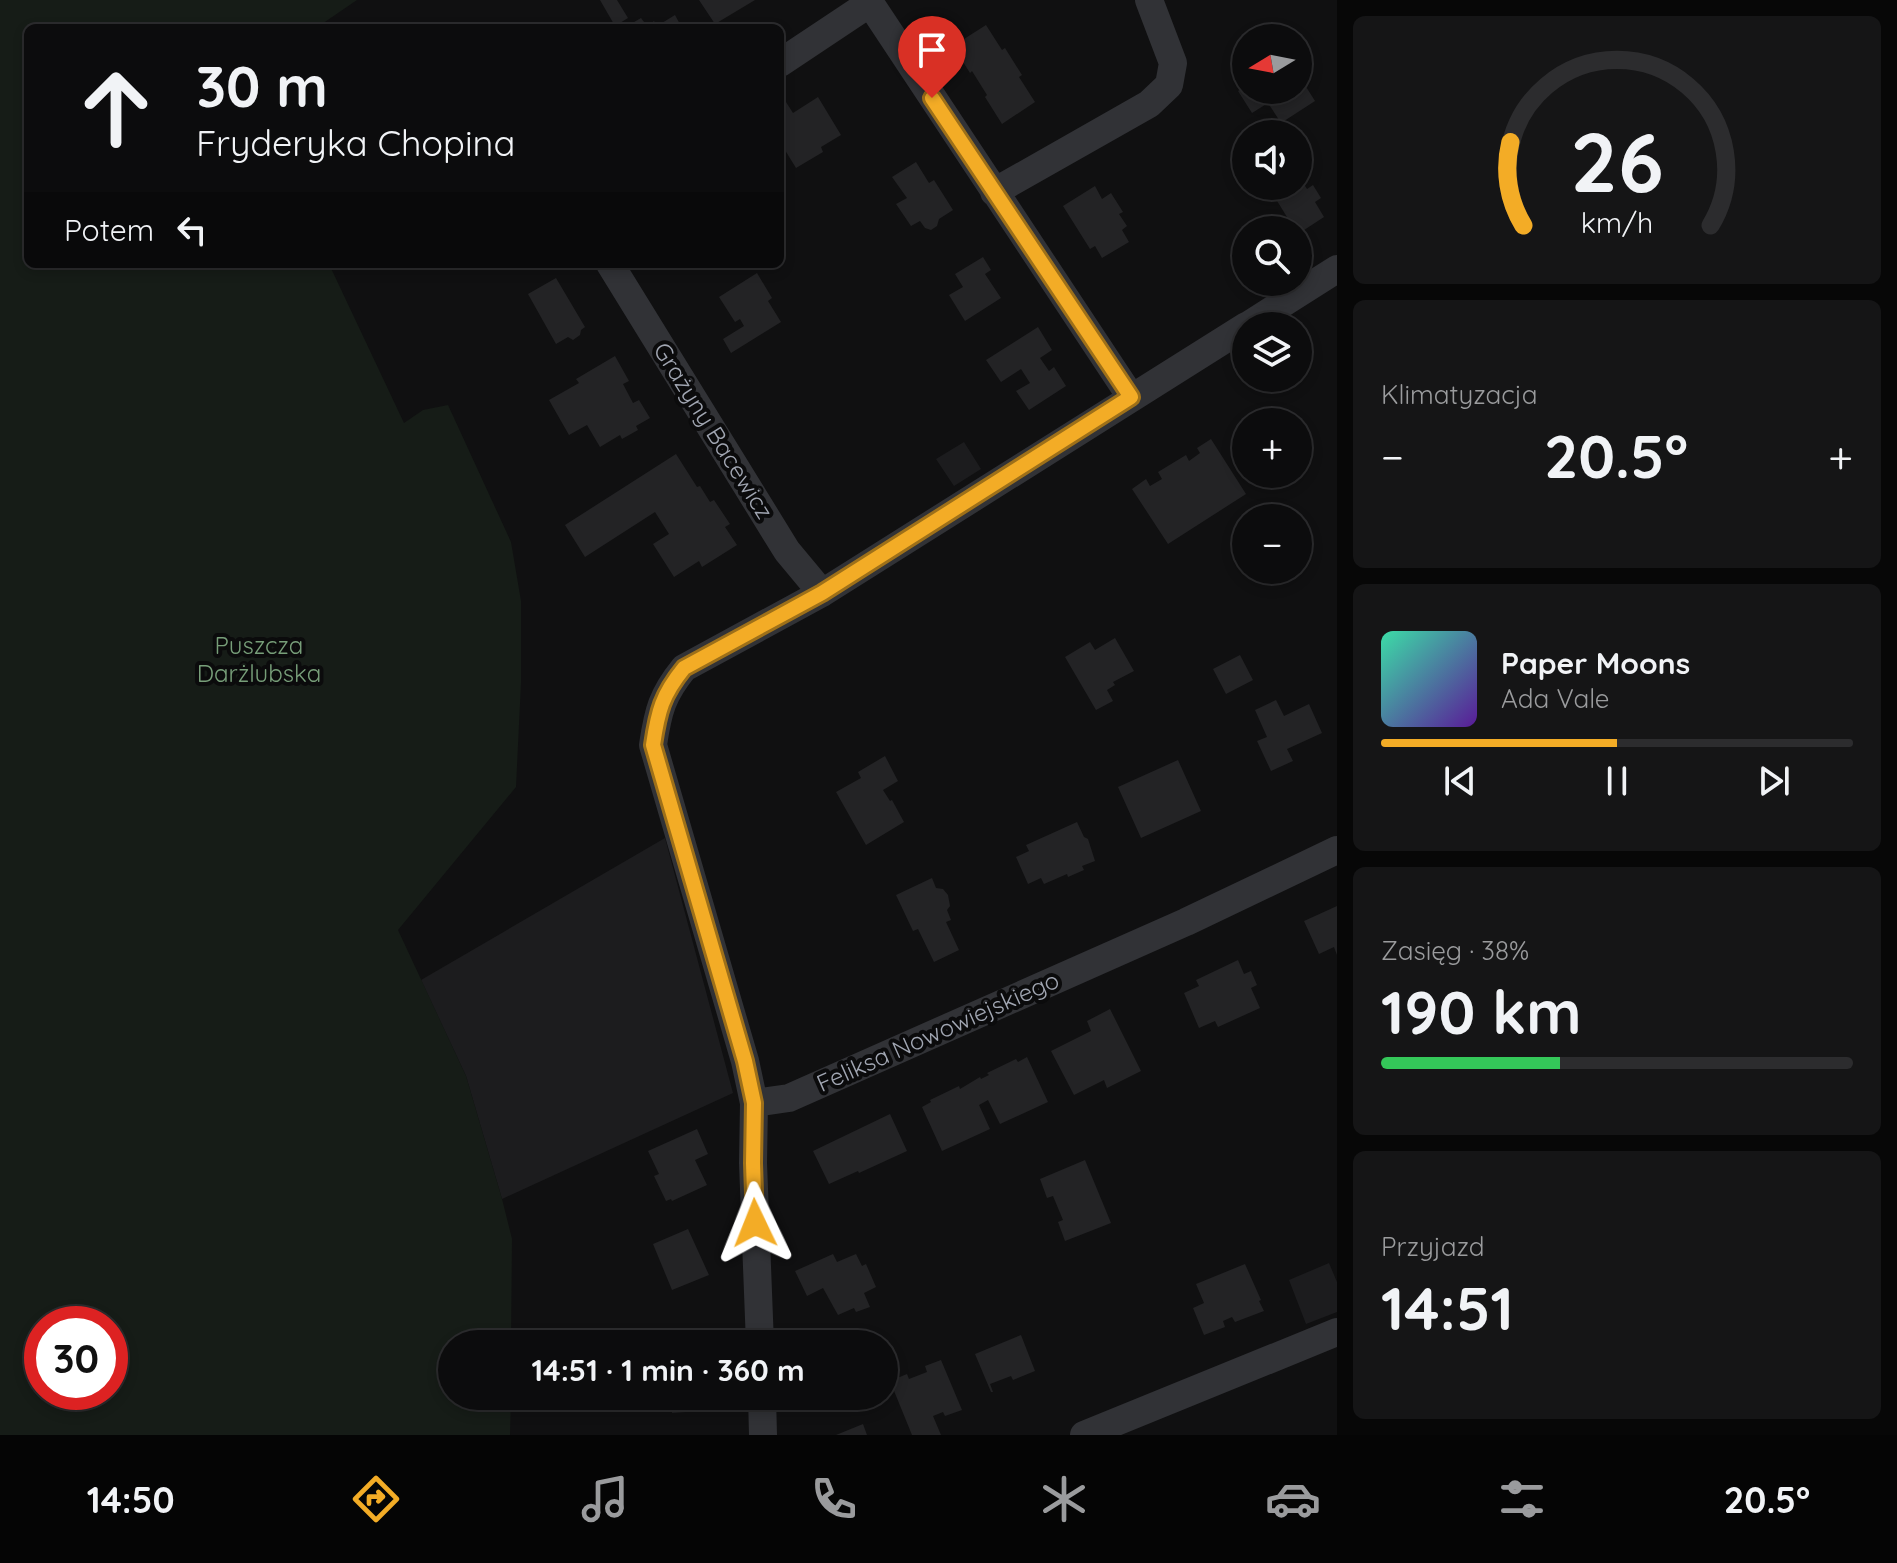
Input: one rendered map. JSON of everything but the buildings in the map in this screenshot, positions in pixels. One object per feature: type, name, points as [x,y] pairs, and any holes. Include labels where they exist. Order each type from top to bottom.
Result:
[{"type":"street","points":[[994,192],[1149,104],[1169,85],[1173,63],[1149,0]]},
{"type":"street","points":[[784,60],[870,3],[1131,397]]},
{"type":"street","name":"Grażyny Bacewicz","points":[[612,268],[787,551],[822,593]]},
{"type":"street","points":[[1268,312],[1337,269]]},
{"type":"street","points":[[759,1330],[753,1163],[754,1103],[745,1061],[653,745],[658,713],[669,686],[684,668],[822,593],[1232,335]]},
{"type":"street","name":"Feliksa Nowowiejskiego","points":[[754,1103],[789,1098],[1186,922],[1337,850]]},
{"type":"street","points":[[1084,1435],[1337,1332]]},
{"type":"street","points":[[762,1410],[763,1435]]},
{"type":"shaded area","points":[[964,442],[981,469],[954,486],[936,459]]},
{"type":"shaded area","points":[[665,838],[733,1093],[502,1199],[466,1076],[421,980]]},
{"type":"shaded area","points":[[1329,1263],[1337,1282],[1337,1312],[1306,1324],[1289,1280]]},
{"type":"green space","name":"Puszcza Darżlubska","points":[[0,0],[357,0],[322,24],[24,24],[24,268],[331,268],[404,423],[423,410],[448,405],[511,542],[521,601],[516,787],[398,930],[466,1076],[512,1239],[511,1330],[438,1330],[438,1410],[511,1410],[510,1435],[0,1435]]},
{"type":"route","points":[[755,1223],[754,1103],[745,1061],[653,745],[658,713],[669,686],[684,668],[822,593],[1131,397],[932,98]]}]
